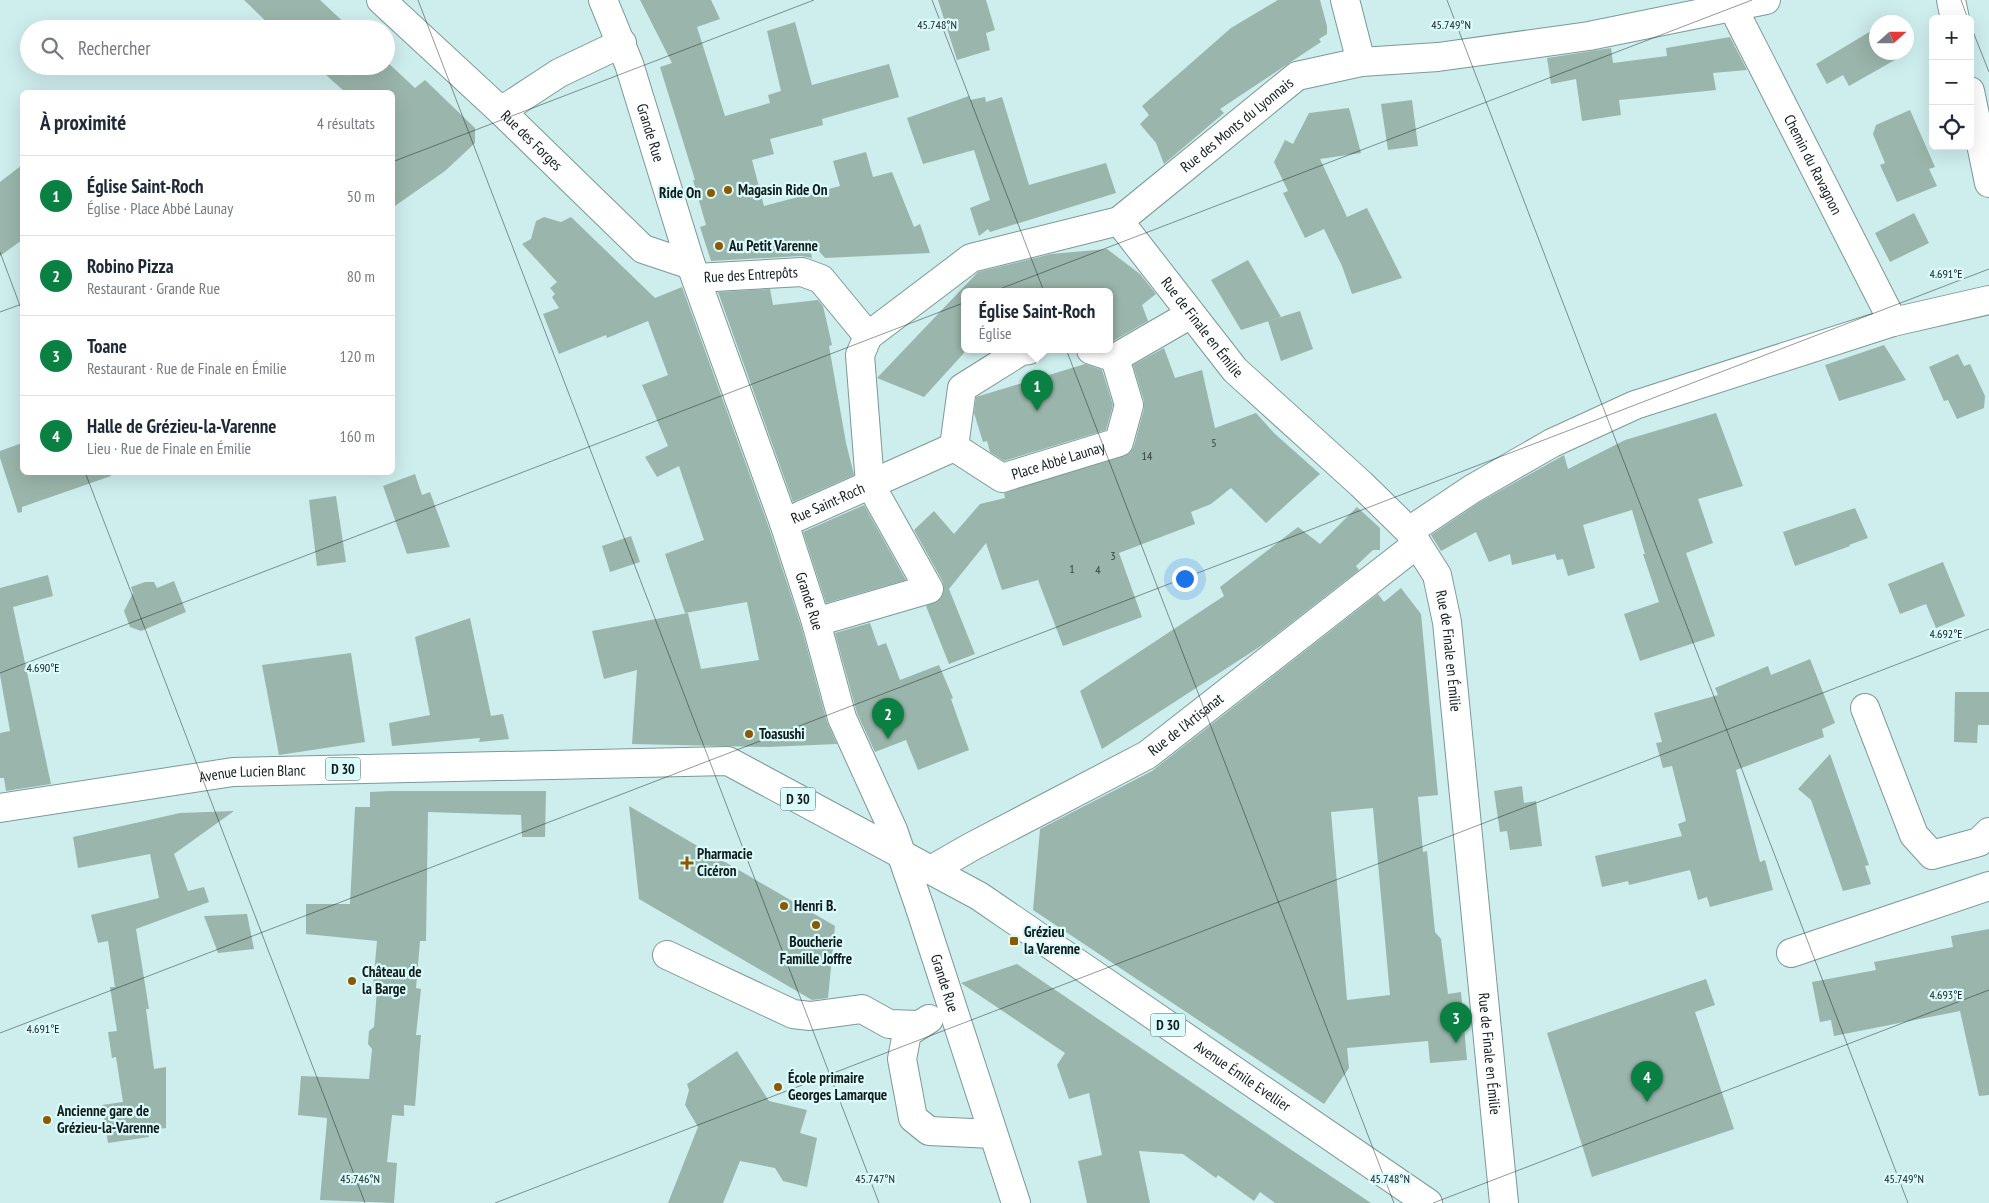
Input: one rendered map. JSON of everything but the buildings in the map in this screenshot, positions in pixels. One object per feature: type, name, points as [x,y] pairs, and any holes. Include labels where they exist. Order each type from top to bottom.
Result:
[{"type":"street","name":"Rue des Forges","points":[[381,0],[501,111],[643,249],[694,272]]},
{"type":"street","name":"Grande Rue","points":[[603,0],[622,43],[694,272],[784,523],[816,622],[842,718],[903,856],[1016,1203]]},
{"type":"street","points":[[1345,0],[1361,62]]},
{"type":"street","name":"Rue des Monts du Lyonnais","points":[[868,336],[971,258],[1120,221],[1297,76],[1361,62],[1438,57],[1589,36],[1732,3],[1766,0]]},
{"type":"street","points":[[1952,0],[1954,15]]},
{"type":"street","name":"Chemin du Ravagnon","points":[[1732,3],[1893,322]]},
{"type":"street","points":[[501,111],[559,73],[622,43]]},
{"type":"street","points":[[1973,105],[1989,183]]},
{"type":"street","name":"Rue de Finale en Émilie","points":[[1120,221],[1235,370],[1361,484],[1413,538],[1437,575],[1447,622],[1504,1203]]},
{"type":"street","name":"Rue des Entrepôts","points":[[694,272],[802,272],[821,278],[868,336]]},
{"type":"street","name":"Rue de l'Artisanat","points":[[931,870],[971,847],[1147,755],[1472,489],[1552,443],[1635,405],[1893,322],[1989,300]]},
{"type":"street","points":[[1113,350],[1192,314]]},
{"type":"street","points":[[816,622],[929,589],[870,484],[860,355],[868,336]]},
{"type":"street","points":[[870,484],[954,447],[962,388],[1018,353]]},
{"type":"street","name":"Place Abbé Launay","points":[[954,447],[1002,478],[1119,442],[1129,405],[1103,354]]},
{"type":"street","name":"Rue Saint-Roch","points":[[784,523],[870,484]]},
{"type":"street","points":[[1865,708],[1914,835],[1932,855],[1979,842],[1989,832]]},
{"type":"street","name":"Avenue Lucien Blanc","points":[[0,808],[233,772],[728,761],[903,856]]},
{"type":"street","name":"Avenue Émile Evellier","points":[[903,856],[979,896],[1428,1203]]},
{"type":"street","points":[[1791,953],[1989,886]]},
{"type":"street","points":[[667,954],[793,1014],[810,1016],[862,1009],[889,1024],[919,1025]]},
{"type":"street","points":[[952,1005],[907,1033],[902,1059],[913,1118],[929,1131],[946,1134],[994,1134]]},
{"type":"place","name":"Magasin Ride On","points":[[728,190]]},
{"type":"place","name":"Ride On","points":[[711,193]]},
{"type":"place","name":"Au Petit Varenne","points":[[719,246]]},
{"type":"place","name":"Église Saint-Roch","points":[[1037,411]]},
{"type":"place","name":"Toasushi","points":[[749,734]]},
{"type":"place","name":"Robino Pizza","points":[[888,739]]},
{"type":"place","name":"Pharmacie Cicéron","points":[[687,863]]},
{"type":"place","name":"Henri B.","points":[[784,906]]},
{"type":"place","name":"Boucherie Famille Joffre","points":[[816,925]]},
{"type":"place","name":"Grézieu la Varenne","points":[[1014,941]]},
{"type":"place","name":"Château de la Barge","points":[[352,981]]},
{"type":"place","name":"Toane","points":[[1456,1043]]},
{"type":"place","name":"École primaire Georges Lamarque","points":[[778,1087]]},
{"type":"place","name":"Halle de Grézieu-la-Varenne","points":[[1647,1102]]},
{"type":"place","name":"Ancienne gare de Grézieu-la-Varenne","points":[[47,1120]]}]
